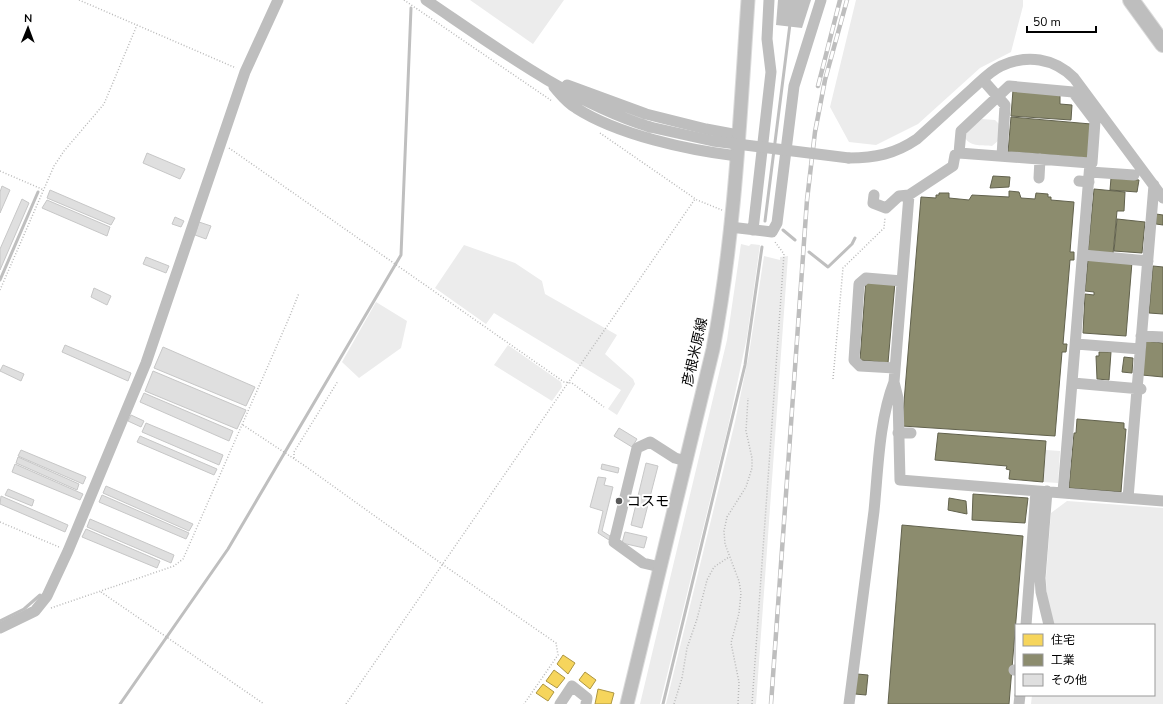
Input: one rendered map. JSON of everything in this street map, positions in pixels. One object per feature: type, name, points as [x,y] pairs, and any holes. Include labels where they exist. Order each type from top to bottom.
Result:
[{"type":"highway","points":[[1130,0],[1163,44]]},
{"type":"main road","name":"彦根米原線","points":[[627,704],[713,349],[720,311],[737,156],[748,0]]},
{"type":"street","points":[[0,628],[35,611],[47,596],[68,551],[146,363],[245,72],[278,0]]},
{"type":"street","points":[[426,0],[545,78],[587,102],[650,127],[712,141],[848,158],[867,158],[886,155],[902,149],[932,126],[999,67],[1016,60],[1033,59],[1048,61],[1067,71],[1084,89],[1163,198]]},
{"type":"street","points":[[753,230],[771,72],[767,39],[769,0]]},
{"type":"street","points":[[730,227],[772,232],[777,223],[794,86],[821,0]]},
{"type":"street","points":[[545,78],[646,114],[706,129],[738,134]]},
{"type":"street","points":[[545,78],[576,108],[612,124],[656,140],[737,156]]},
{"type":"street","points":[[983,80],[1005,105],[1002,156]]},
{"type":"street","points":[[959,153],[961,131],[1009,86],[1073,92],[1095,121],[1092,163],[1087,175],[1083,255],[1064,492]]},
{"type":"street","points":[[874,195],[873,203],[886,208],[899,196],[910,195],[953,166],[955,155],[959,153],[1040,159],[1087,175],[1134,175]]},
{"type":"street","points":[[1038,178],[1040,159]]},
{"type":"street","points":[[1128,498],[1139,389],[1140,349],[1154,185]]},
{"type":"street","points":[[910,195],[894,382],[898,398],[900,480],[1163,501]]},
{"type":"street","points":[[1083,255],[1148,261]]},
{"type":"street","points":[[895,368],[860,366],[854,360],[859,284],[866,278],[902,281]]},
{"type":"street","points":[[1141,336],[1163,337]]},
{"type":"street","points":[[1076,344],[1140,349]]},
{"type":"street","points":[[849,704],[873,517],[876,475],[888,396],[894,382]]},
{"type":"street","points":[[1073,383],[1139,389]]},
{"type":"street","points":[[898,433],[911,433]]},
{"type":"street","points":[[660,567],[644,563],[614,542],[636,448],[650,442],[675,458],[686,461]]},
{"type":"street","points":[[1026,624],[1041,491]]},
{"type":"street","points":[[1041,491],[1040,578],[1042,599],[1049,624]]},
{"type":"street","points":[[560,704],[572,686],[587,698],[586,704]]},
{"type":"path","points":[[79,0],[245,72]]},
{"type":"path","points":[[0,290],[54,166],[64,151],[104,104],[137,25]]},
{"type":"path","points":[[221,143],[564,382],[568,382],[604,406]]},
{"type":"path","points":[[0,171],[44,190]]},
{"type":"path","points":[[346,704],[695,199]]},
{"type":"path","points":[[752,704],[784,254],[774,240]]},
{"type":"path","points":[[35,611],[52,608],[174,566],[183,559],[299,293]]},
{"type":"path","points":[[294,458],[294,452],[338,381]]},
{"type":"path","points":[[738,704],[739,682],[731,643],[739,613],[741,593],[739,581],[724,540],[727,518],[746,488],[752,468],[752,458],[746,431],[748,398]]},
{"type":"path","points":[[242,424],[294,458],[442,564],[556,643],[558,655],[524,704]]},
{"type":"path","points":[[0,522],[68,551]]},
{"type":"path","points":[[674,704],[682,678],[687,648],[697,619],[706,580],[714,567],[729,557]]},
{"type":"path","points":[[101,591],[171,638],[264,704]]},
{"type":"shaded area","points":[[470,0],[564,0],[533,44]]},
{"type":"shaded area","points":[[778,0],[811,0],[802,28],[776,25]]},
{"type":"shaded area","points":[[856,0],[1023,0],[1023,6],[1011,52],[980,68],[918,124],[876,145],[849,142],[830,107]]},
{"type":"shaded area","points":[[982,119],[995,120],[999,124],[999,140],[992,146],[970,143],[965,138],[966,133]]},
{"type":"shaded area","points":[[741,244],[749,246],[751,244],[760,245],[747,337],[728,427],[660,704],[640,704],[727,340]]},
{"type":"shaded area","points":[[464,245],[515,263],[542,281],[545,294],[617,335],[605,354],[633,379],[635,384],[617,415],[608,409],[621,390],[494,313],[486,324],[435,288]]},
{"type":"shaded area","points":[[764,256],[780,260],[780,257],[788,256],[756,704],[666,704],[735,422],[749,354]]},
{"type":"shaded area","points":[[376,302],[407,321],[401,348],[359,378],[342,362]]},
{"type":"shaded area","points":[[508,345],[561,382],[562,387],[552,401],[494,365]]},
{"type":"shaded area","points":[[1046,450],[1060,451],[1058,483],[1043,482]]},
{"type":"shaded area","points":[[1067,501],[1163,508],[1163,704],[1031,704],[1032,696],[1155,696],[1155,624],[1054,624],[1047,605],[1046,577],[1051,513]]},
{"type":"building: 住宅","points":[[563,655],[575,663],[568,674],[557,664]]},
{"type":"building: 住宅","points":[[554,670],[565,678],[557,688],[546,681]]},
{"type":"building: 住宅","points":[[585,672],[596,680],[590,689],[579,680]]},
{"type":"building: 住宅","points":[[543,684],[554,692],[548,701],[536,693]]},
{"type":"building: 住宅","points":[[598,689],[614,693],[611,704],[595,704]]},
{"type":"building: 工業","points":[[1013,90],[1060,93],[1060,104],[1072,105],[1071,120],[1011,116]]},
{"type":"building: 工業","points":[[1011,117],[1091,124],[1088,158],[1008,152]]},
{"type":"building: 工業","points":[[993,176],[1010,177],[1009,187],[990,188]]},
{"type":"building: 工業","points":[[1111,178],[1139,180],[1137,192],[1110,190]]},
{"type":"building: 工業","points":[[1094,189],[1125,192],[1124,211],[1117,211],[1113,254],[1088,252]]},
{"type":"building: 工業","points":[[1009,191],[1019,192],[1021,198],[1035,199],[1036,193],[1048,194],[1048,197],[1051,197],[1051,200],[1074,202],[1070,252],[1074,252],[1074,260],[1070,260],[1063,344],[1067,344],[1066,352],[1062,352],[1055,436],[902,426],[921,197],[936,198],[936,195],[939,195],[939,193],[949,193],[949,198],[969,200],[972,195],[1009,197]]},
{"type":"building: 工業","points":[[1156,214],[1163,215],[1163,225],[1156,224]]},
{"type":"building: 工業","points":[[1117,219],[1145,222],[1142,253],[1114,251]]},
{"type":"building: 工業","points":[[1088,259],[1132,262],[1126,336],[1083,333],[1085,294],[1094,295],[1094,292],[1085,291]]},
{"type":"building: 工業","points":[[1153,266],[1163,267],[1163,314],[1149,313]]},
{"type":"building: 工業","points":[[866,279],[895,282],[888,363],[860,360]]},
{"type":"building: 工業","points":[[1146,341],[1163,343],[1163,377],[1142,375]]},
{"type":"building: 工業","points":[[1099,352],[1111,352],[1109,380],[1097,379],[1096,356],[1099,356]]},
{"type":"building: 工業","points":[[1124,357],[1133,358],[1132,373],[1122,372]]},
{"type":"building: 工業","points":[[1077,419],[1124,423],[1124,429],[1126,429],[1121,492],[1069,488],[1074,433],[1076,433]]},
{"type":"building: 工業","points":[[938,433],[1046,441],[1043,482],[1009,479],[1010,470],[1006,469],[1007,466],[935,460]]},
{"type":"building: 工業","points":[[973,494],[1028,498],[1025,523],[972,520]]},
{"type":"building: 工業","points":[[949,498],[966,501],[967,514],[948,510]]},
{"type":"building: 工業","points":[[902,525],[1023,536],[1009,704],[888,704]]},
{"type":"building: 工業","points":[[857,674],[868,675],[866,695],[855,694]]},
{"type":"building: その他","points":[[147,153],[185,169],[180,179],[143,163]]},
{"type":"building: その他","points":[[2,186],[10,190],[0,213],[0,192]]},
{"type":"building: その他","points":[[50,190],[115,218],[111,225],[47,198]]},
{"type":"building: その他","points":[[22,199],[29,203],[0,270],[0,249]]},
{"type":"building: その他","points":[[47,200],[110,227],[107,236],[42,208]]},
{"type":"building: その他","points":[[175,217],[184,221],[181,227],[172,224]]},
{"type":"building: その他","points":[[199,222],[211,226],[206,239],[195,235]]},
{"type":"building: その他","points":[[146,257],[169,266],[166,273],[143,264]]},
{"type":"building: その他","points":[[94,288],[111,296],[107,305],[91,297]]},
{"type":"building: その他","points":[[65,345],[131,373],[128,381],[62,352]]},
{"type":"building: その他","points":[[163,347],[255,387],[246,406],[154,368]]},
{"type":"building: その他","points":[[3,365],[24,374],[21,381],[0,371]]},
{"type":"building: その他","points":[[153,371],[246,410],[237,429],[145,391]]},
{"type":"building: その他","points":[[144,393],[233,431],[229,441],[140,402]]},
{"type":"building: その他","points":[[131,415],[144,421],[141,427],[128,421]]},
{"type":"building: その他","points":[[146,423],[223,455],[219,465],[142,432]]},
{"type":"building: その他","points":[[619,428],[637,439],[632,447],[614,436]]},
{"type":"building: その他","points":[[140,436],[217,469],[214,475],[137,442]]},
{"type":"building: その他","points":[[21,450],[86,477],[83,484],[18,456]]},
{"type":"building: その他","points":[[18,457],[79,484],[77,490],[16,463]]},
{"type":"building: その他","points":[[646,463],[658,466],[642,528],[631,525]]},
{"type":"building: その他","points":[[15,464],[83,494],[80,500],[12,472]]},
{"type":"building: その他","points":[[602,464],[619,468],[618,473],[601,469]]},
{"type":"building: その他","points":[[598,477],[606,478],[604,485],[613,487],[602,531],[610,536],[609,540],[598,533],[603,511],[590,507]]},
{"type":"building: その他","points":[[106,486],[193,524],[189,531],[103,493]]},
{"type":"building: その他","points":[[8,489],[34,500],[32,506],[5,495]]},
{"type":"building: その他","points":[[102,495],[189,533],[186,539],[99,502]]},
{"type":"building: その他","points":[[1,496],[68,525],[65,532],[0,504]]},
{"type":"building: その他","points":[[90,519],[174,555],[171,563],[87,527]]},
{"type":"building: その他","points":[[86,529],[160,561],[157,568],[82,537]]},
{"type":"building: その他","points":[[625,532],[647,537],[644,548],[622,543]]},
{"type":"waterway","points":[[120,704],[228,549],[401,255],[411,8]]},
{"type":"waterway","points":[[765,221],[790,24]]},
{"type":"waterway","points":[[0,280],[38,192]]},
{"type":"waterway","points":[[783,230],[795,240]]},
{"type":"waterway","points":[[809,252],[828,267],[852,244],[855,238]]},
{"type":"waterway","points":[[663,704],[745,365],[762,247]]},
{"type":"waterway","points":[[0,621],[24,609],[40,595]]},
{"type":"railway","points":[[818,86],[840,0]]},
{"type":"railway","points":[[771,704],[807,200],[815,132],[825,80],[847,0]]},
{"type":"place","name":"コスモ","points":[[619,501]]}]
